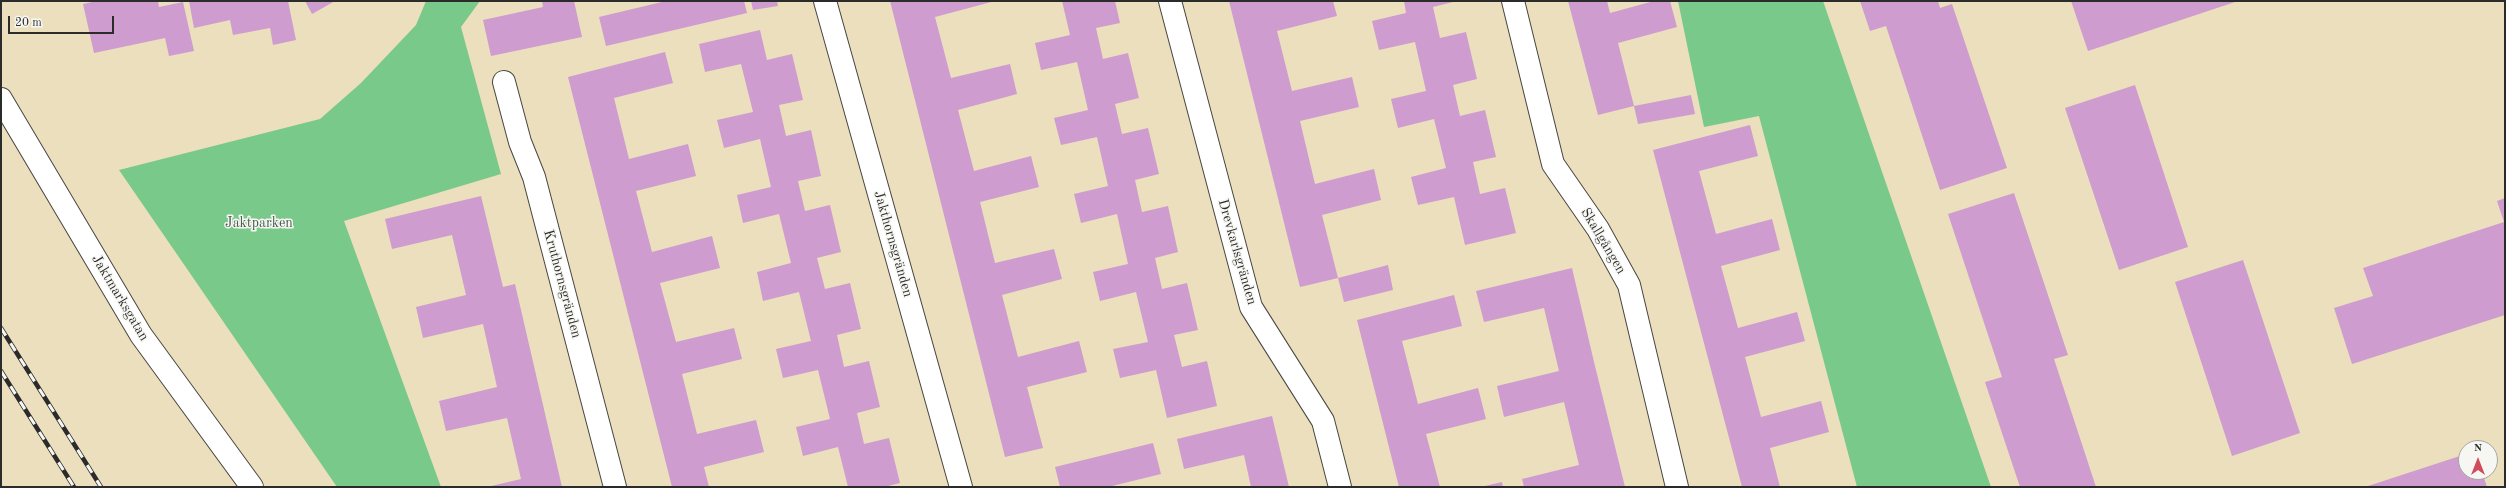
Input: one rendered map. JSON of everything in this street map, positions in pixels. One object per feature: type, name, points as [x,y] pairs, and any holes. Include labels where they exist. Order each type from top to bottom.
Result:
[{"type":"street","name":"Jakthornsgränden","points":[[825,1],[961,487]]},
{"type":"street","name":"Drevkarlsgränden","points":[[1170,1],[1251,307],[1323,421],[1340,487]]},
{"type":"street","name":"Skallgången","points":[[1513,1],[1553,164],[1598,229],[1629,285],[1677,487]]},
{"type":"street","name":"Kruthornsgränden","points":[[504,82],[520,142],[534,177],[615,487]]},
{"type":"street","name":"Jaktmarksgatan","points":[[1,99],[141,335],[252,487]]},
{"type":"green space","name":"Jaktparken","points":[[426,1],[480,1],[461,27],[501,174],[344,221],[441,487],[337,487],[119,170],[320,119],[361,83],[416,25]]},
{"type":"green space","points":[[1678,1],[1823,1],[1991,487],[1857,487],[1759,116],[1704,127]]},
{"type":"building","points":[[97,1],[158,1],[159,7],[183,2],[194,51],[169,56],[165,38],[94,53],[83,4]]},
{"type":"building","points":[[189,1],[288,1],[296,40],[273,45],[270,28],[233,35],[230,20],[194,28]]},
{"type":"building","points":[[305,1],[335,1],[312,14]]},
{"type":"building","points":[[542,1],[574,1],[582,37],[491,56],[483,20],[543,7]]},
{"type":"building","points":[[666,1],[744,1],[747,13],[606,46],[599,17]]},
{"type":"building","points":[[751,1],[777,1],[778,6],[753,10]]},
{"type":"building","points":[[890,1],[995,1],[935,17],[951,78],[1010,64],[1017,94],[958,110],[974,171],[1031,156],[1039,187],[980,202],[995,263],[1054,249],[1062,279],[1002,295],[1018,357],[1079,341],[1087,372],[1027,387],[1043,448],[1005,457]]},
{"type":"building","points":[[1062,1],[1115,1],[1120,23],[1096,28],[1103,59],[1128,53],[1139,98],[1115,104],[1122,134],[1148,128],[1159,174],[1135,180],[1142,212],[1168,206],[1178,252],[1155,258],[1162,289],[1187,283],[1198,330],[1174,335],[1182,367],[1207,361],[1217,406],[1167,418],[1156,370],[1120,378],[1113,349],[1148,342],[1136,292],[1100,301],[1093,272],[1128,264],[1117,214],[1081,223],[1074,194],[1108,186],[1097,137],[1061,145],[1054,118],[1088,110],[1077,62],[1041,70],[1035,43],[1070,35]]},
{"type":"building","points":[[1229,1],[1333,1],[1337,16],[1277,31],[1292,91],[1352,77],[1359,107],[1300,121],[1315,184],[1374,169],[1381,200],[1322,215],[1338,278],[1300,287]]},
{"type":"building","points":[[1404,1],[1457,1],[1433,7],[1440,38],[1466,32],[1477,79],[1453,85],[1460,116],[1485,110],[1496,157],[1473,162],[1480,194],[1505,188],[1516,233],[1465,245],[1454,197],[1418,205],[1411,177],[1446,168],[1434,119],[1398,128],[1391,99],[1426,91],[1415,42],[1379,50],[1372,21],[1406,13]]},
{"type":"building","points":[[1568,1],[1607,1],[1610,13],[1654,1],[1670,1],[1677,27],[1618,43],[1634,106],[1598,115]]},
{"type":"building","points":[[1860,1],[1938,1],[1940,8],[1952,4],[2007,168],[1940,190],[1886,26],[1870,31]]},
{"type":"building","points":[[2071,1],[2238,1],[2088,51]]},
{"type":"building","points":[[760,30],[767,60],[792,54],[803,100],[779,105],[786,136],[811,130],[821,176],[798,181],[805,211],[830,205],[841,252],[817,258],[825,289],[850,283],[861,329],[837,335],[844,367],[869,361],[880,407],[857,413],[864,444],[889,438],[900,483],[884,487],[848,487],[838,447],[803,456],[796,427],[830,419],[818,370],[783,378],[776,349],[811,341],[799,292],[763,301],[757,272],[791,263],[779,214],[743,223],[737,195],[771,187],[760,139],[724,148],[717,120],[753,112],[741,64],[705,72],[699,44]]},
{"type":"building","points":[[665,52],[673,83],[614,98],[629,159],[688,144],[696,176],[636,191],[652,252],[712,236],[720,268],[660,283],[676,342],[734,328],[742,359],[682,374],[697,434],[756,420],[764,452],[704,467],[709,487],[672,487],[568,77]]},
{"type":"building","points":[[2135,85],[2188,247],[2119,270],[2065,108]]},
{"type":"building","points":[[1691,95],[1695,114],[1638,124],[1634,106]]},
{"type":"building","points":[[1750,125],[1758,156],[1699,171],[1716,234],[1772,219],[1780,250],[1721,266],[1738,328],[1797,312],[1805,341],[1745,357],[1761,417],[1821,401],[1829,432],[1770,448],[1780,487],[1742,487],[1653,150]]},
{"type":"building","points":[[2014,193],[2068,355],[2054,359],[2096,487],[2020,487],[1985,382],[2002,377],[1948,214]]},
{"type":"building","points":[[481,196],[503,287],[515,284],[562,487],[487,487],[521,479],[507,418],[446,431],[439,401],[497,387],[483,324],[423,338],[416,307],[466,295],[452,235],[392,249],[385,219]]},
{"type":"building","points":[[2505,198],[2505,315],[2352,364],[2334,308],[2373,296],[2363,268],[2504,222],[2497,201]]},
{"type":"building","points":[[2243,260],[2300,433],[2232,456],[2175,282]]},
{"type":"building","points":[[1388,265],[1393,290],[1344,302],[1338,278]]},
{"type":"building","points":[[1572,268],[1625,487],[1524,487],[1522,479],[1579,465],[1564,402],[1504,417],[1497,386],[1559,371],[1544,308],[1484,322],[1476,291]]},
{"type":"building","points":[[1454,295],[1462,326],[1402,341],[1418,404],[1478,388],[1486,419],[1426,434],[1440,487],[1399,487],[1357,320]]},
{"type":"building","points":[[1272,416],[1289,487],[1251,487],[1244,455],[1184,469],[1177,439]]},
{"type":"building","points":[[1153,443],[1161,474],[1108,487],[1060,487],[1055,467]]},
{"type":"building","points":[[2458,457],[2458,480],[2485,480],[2487,487],[2365,487]]},
{"type":"building","points":[[1502,482],[1503,487],[1485,487],[1485,486]]},
{"type":"railway","points":[[1,328],[101,487]]},
{"type":"railway","points":[[1,371],[74,487]]}]
